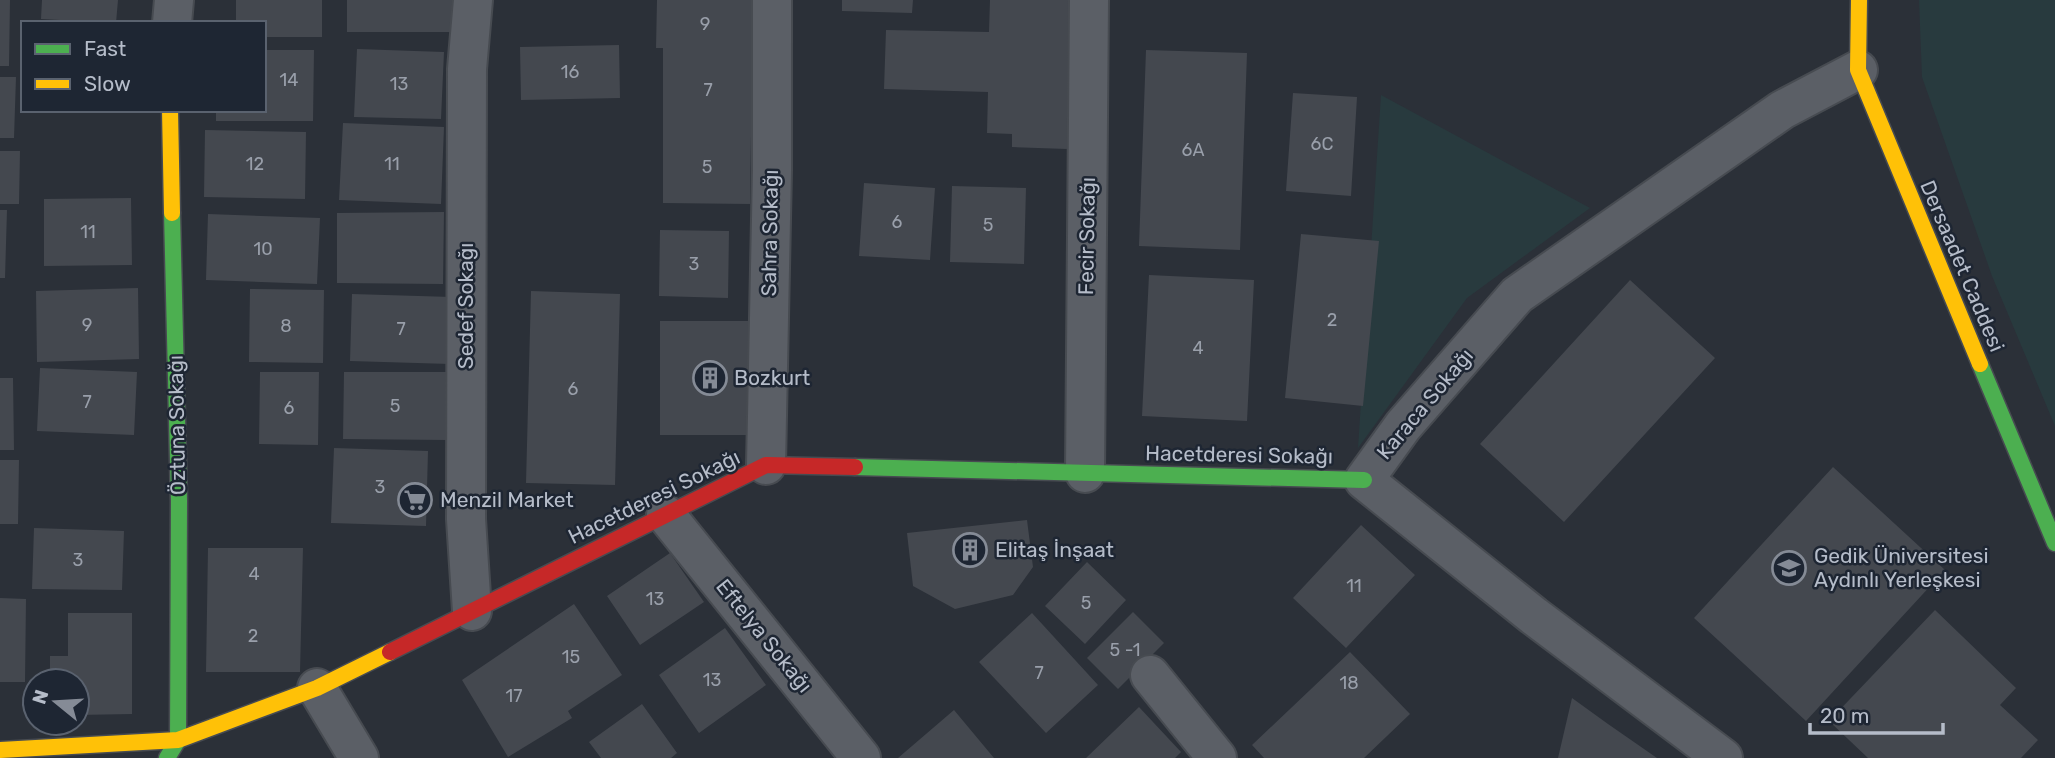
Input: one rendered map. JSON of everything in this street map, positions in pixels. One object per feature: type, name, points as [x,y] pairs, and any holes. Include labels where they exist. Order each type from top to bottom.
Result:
[{"type":"street","points":[[172,21],[174,0]]},
{"type":"street","name":"Sedef Sokağı","points":[[472,611],[466,505],[467,69],[473,0]]},
{"type":"street","name":"Sahra Sokağı","points":[[766,465],[772,170],[772,0]]},
{"type":"street","name":"Fecir Sokağı","points":[[1085,473],[1089,0]]},
{"type":"street","name":"Dersaadet Caddesi","points":[[1859,0],[1858,70],[2055,543]]},
{"type":"street","name":"Karaca Sokağı","points":[[1723,758],[1534,616],[1364,480],[1403,426],[1517,295],[1782,110],[1858,70]]},
{"type":"street","name":"Öztuna Sokağı","points":[[170,112],[179,501],[178,740]]},
{"type":"street","name":"Hacetderesi Sokağı","points":[[0,750],[178,740],[317,688],[766,465],[1364,480]]},
{"type":"street","name":"Eftelya Sokağı","points":[[666,515],[861,758]]},
{"type":"street","points":[[1150,675],[1217,758]]},
{"type":"street","points":[[317,688],[359,758]]},
{"type":"street","points":[[167,758],[178,740]]},
{"type":"shaded area","points":[[1919,0],[2055,0],[2055,426],[1992,276],[1922,77]]},
{"type":"shaded area","points":[[1381,95],[1590,208],[1467,298],[1358,448]]},
{"type":"building","points":[[0,0],[10,0],[9,66],[0,66]]},
{"type":"building","points":[[42,0],[118,0],[116,21],[41,19]]},
{"type":"building","points":[[236,0],[322,0],[322,37],[266,37],[266,21],[236,21]]},
{"type":"building","points":[[347,0],[454,0],[454,32],[347,32]]},
{"type":"building","points":[[657,0],[753,0],[750,204],[663,203],[663,48],[656,48]]},
{"type":"building","points":[[842,0],[913,0],[912,13],[842,11]]},
{"type":"building","points":[[990,0],[1071,0],[1067,149],[1012,147],[1012,134],[987,133],[988,92],[884,89],[886,30],[989,32]]},
{"type":"building","points":[[619,45],[620,98],[521,100],[520,47]]},
{"type":"building","points":[[357,49],[444,52],[441,119],[354,117]]},
{"type":"building","points":[[266,50],[314,50],[313,121],[216,121],[216,112],[266,112]]},
{"type":"building","points":[[1146,50],[1247,53],[1240,250],[1139,246]]},
{"type":"building","points":[[0,77],[16,77],[14,138],[0,138]]},
{"type":"building","points":[[1293,93],[1357,97],[1351,196],[1286,191]]},
{"type":"building","points":[[343,123],[444,127],[441,204],[339,200]]},
{"type":"building","points":[[205,130],[306,132],[305,199],[204,197]]},
{"type":"building","points":[[0,151],[20,151],[19,204],[0,204]]},
{"type":"building","points":[[864,183],[935,188],[930,260],[859,256]]},
{"type":"building","points":[[952,186],[1026,188],[1024,264],[950,262]]},
{"type":"building","points":[[131,198],[132,265],[44,266],[44,199]]},
{"type":"building","points":[[0,210],[7,210],[5,278],[0,278]]},
{"type":"building","points":[[444,212],[443,284],[337,283],[337,213]]},
{"type":"building","points":[[208,214],[320,218],[317,284],[206,280]]},
{"type":"building","points":[[660,230],[729,231],[728,298],[659,296]]},
{"type":"building","points":[[1301,234],[1379,241],[1363,406],[1285,398]]},
{"type":"building","points":[[1149,275],[1254,280],[1247,421],[1142,416]]},
{"type":"building","points":[[1630,280],[1715,358],[1564,522],[1480,444]]},
{"type":"building","points":[[138,288],[139,359],[37,362],[36,291]]},
{"type":"building","points":[[250,289],[324,290],[323,363],[249,362]]},
{"type":"building","points":[[531,291],[620,294],[615,485],[526,483]]},
{"type":"building","points":[[352,294],[452,297],[450,364],[350,361]]},
{"type":"building","name":"Bozkurt","points":[[660,321],[761,321],[760,435],[660,435]]},
{"type":"building","points":[[40,368],[137,372],[134,435],[37,431]]},
{"type":"building","points":[[260,372],[319,372],[318,445],[259,444]]},
{"type":"building","points":[[344,372],[447,372],[446,440],[343,439]]},
{"type":"building","points":[[0,378],[13,378],[14,450],[0,450]]},
{"type":"building","points":[[334,448],[428,451],[426,526],[331,523]]},
{"type":"building","points":[[0,460],[19,460],[18,524],[0,524]]},
{"type":"building","points":[[1833,467],[1945,570],[1806,721],[1694,618]]},
{"type":"building","name":"Elitaş İnşaat","points":[[1027,520],[1033,567],[1013,595],[955,609],[913,586],[907,533]]},
{"type":"building","points":[[1361,525],[1415,575],[1346,648],[1293,598]]},
{"type":"building","points":[[34,528],[124,531],[122,590],[32,589]]},
{"type":"building","points":[[208,548],[303,548],[300,672],[206,672]]},
{"type":"building","points":[[670,553],[704,602],[640,645],[607,596]]},
{"type":"building","points":[[1087,562],[1126,600],[1085,644],[1045,606]]},
{"type":"building","points":[[0,598],[26,599],[25,667],[21,667],[21,682],[0,682]]},
{"type":"building","points":[[574,604],[622,675],[568,711],[572,718],[508,757],[462,680]]},
{"type":"building","points":[[1935,610],[2016,688],[2000,705],[2038,740],[2021,758],[1868,758],[1829,721]]},
{"type":"building","points":[[1133,612],[1164,643],[1118,689],[1087,658]]},
{"type":"building","points":[[68,613],[132,613],[132,714],[91,715],[91,667],[50,667],[50,656],[68,656]]},
{"type":"building","points":[[1032,613],[1098,685],[1046,733],[979,662]]},
{"type":"building","points":[[725,628],[766,685],[699,733],[659,675]]},
{"type":"building","points":[[1350,652],[1410,714],[1364,758],[1264,758],[1252,745]]},
{"type":"building","points":[[1572,698],[1608,724],[1657,758],[1558,758]]},
{"type":"building","points":[[642,704],[677,753],[671,758],[601,758],[589,742]]},
{"type":"building","points":[[1139,707],[1181,752],[1175,758],[1086,758]]},
{"type":"building","points":[[954,710],[994,758],[898,758]]},
{"type":"traffic: fast","points":[[167,758],[178,740],[179,501],[172,213]]},
{"type":"traffic: fast","points":[[1980,364],[2055,543]]},
{"type":"traffic: fast","points":[[855,467],[1364,480]]},
{"type":"traffic: slow","points":[[1859,0],[1858,70],[1980,364]]},
{"type":"traffic: slow","points":[[170,112],[172,213]]},
{"type":"traffic: slow","points":[[0,750],[178,740],[317,688],[390,652]]},
{"type":"traffic: jam","points":[[390,652],[766,465],[855,467]]},
{"type":"place","name":"Bozkurt","points":[[710,378]]},
{"type":"place","name":"Menzil Market","points":[[415,500]]},
{"type":"place","name":"Elitaş İnşaat","points":[[970,550]]},
{"type":"place","name":"Gedik Üniversitesi Aydınlı Yerleşkesi","points":[[1789,568]]}]
